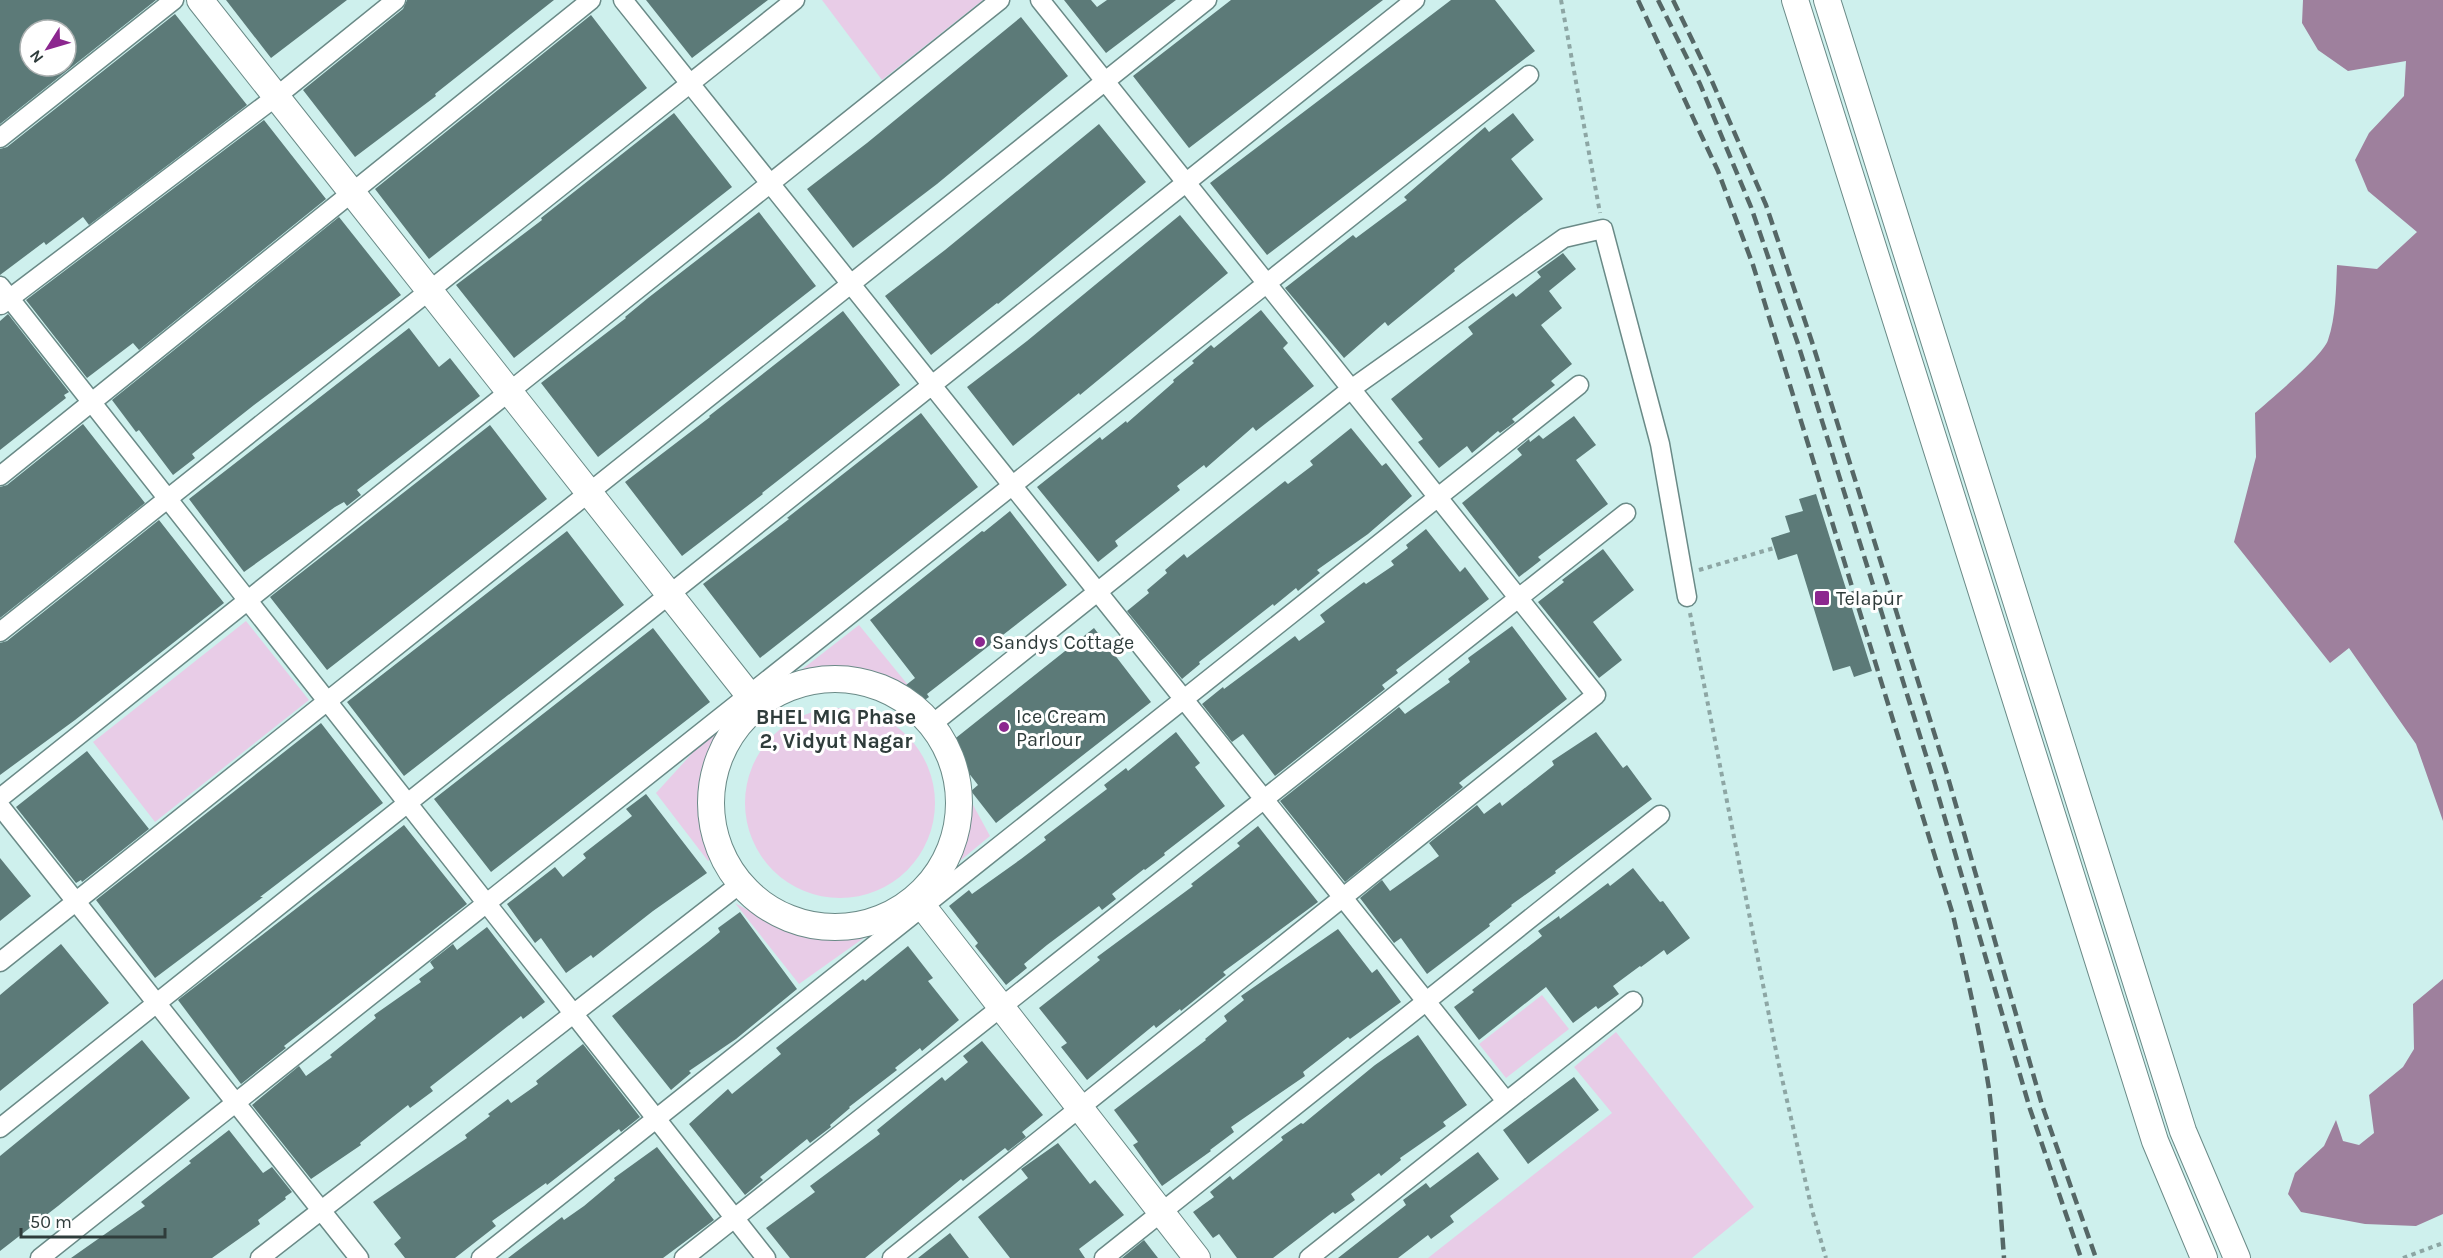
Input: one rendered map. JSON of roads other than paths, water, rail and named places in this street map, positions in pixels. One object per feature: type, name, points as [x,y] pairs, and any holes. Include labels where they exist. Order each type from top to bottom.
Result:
[{"type":"street","points":[[0,138],[174,0]]},
{"type":"street","points":[[200,0],[753,700]]},
{"type":"street","points":[[396,0],[277,96],[3,297],[92,402],[766,1258]]},
{"type":"street","points":[[0,476],[591,0]]},
{"type":"street","points":[[622,0],[1506,1101]]},
{"type":"street","points":[[0,632],[795,0]]},
{"type":"street","points":[[0,798],[1000,0]]},
{"type":"street","points":[[892,1258],[1596,696],[1040,0]]},
{"type":"street","points":[[0,962],[1207,0]]},
{"type":"street","points":[[0,1128],[1415,0]]},
{"type":"street","points":[[1795,0],[2155,1141],[2204,1258]]},
{"type":"street","points":[[1827,0],[2183,1131],[2237,1258]]},
{"type":"street","points":[[40,1258],[486,903],[753,700],[1012,486],[1529,75]]},
{"type":"street","points":[[931,724],[1351,388],[1564,238],[1603,229],[1660,444],[1687,597]]},
{"type":"street","points":[[481,1258],[656,1119],[920,903],[1184,699],[1579,385]]},
{"type":"street","points":[[684,1258],[1626,513]]},
{"type":"street","points":[[828,678],[867,682],[902,698],[931,724],[951,758],[959,796],[956,834],[940,870],[920,903],[882,919],[844,927],[805,924],[770,909],[740,884],[719,850],[710,811],[713,771],[730,735],[753,700],[790,686],[828,678]]},
{"type":"street","points":[[0,806],[359,1258]]},
{"type":"street","points":[[1104,1258],[1660,815]]},
{"type":"street","points":[[260,1258],[740,884]]},
{"type":"street","points":[[920,903],[1197,1258]]},
{"type":"street","points":[[1309,1258],[1633,1000]]},
{"type":"railway","points":[[1638,0],[1718,171],[1753,265],[1953,915],[1989,1089],[2004,1258]]},
{"type":"railway","points":[[1658,0],[1700,84],[1751,207],[1799,347],[1934,781],[2030,1109],[2081,1258]]},
{"type":"railway","points":[[1673,0],[1711,79],[1766,205],[1812,342],[1947,774],[2042,1105],[2096,1258]]},
{"type":"place","name":"Telapur","points":[[1822,598]]},
{"type":"place","name":"Sandys Cottage","points":[[980,642]]},
{"type":"place","name":"Ice Cream Parlour","points":[[1004,727]]},
{"type":"district","name":"BHEL MIG Phase 2, Vidyut Nagar","points":[[836,729]]}]
